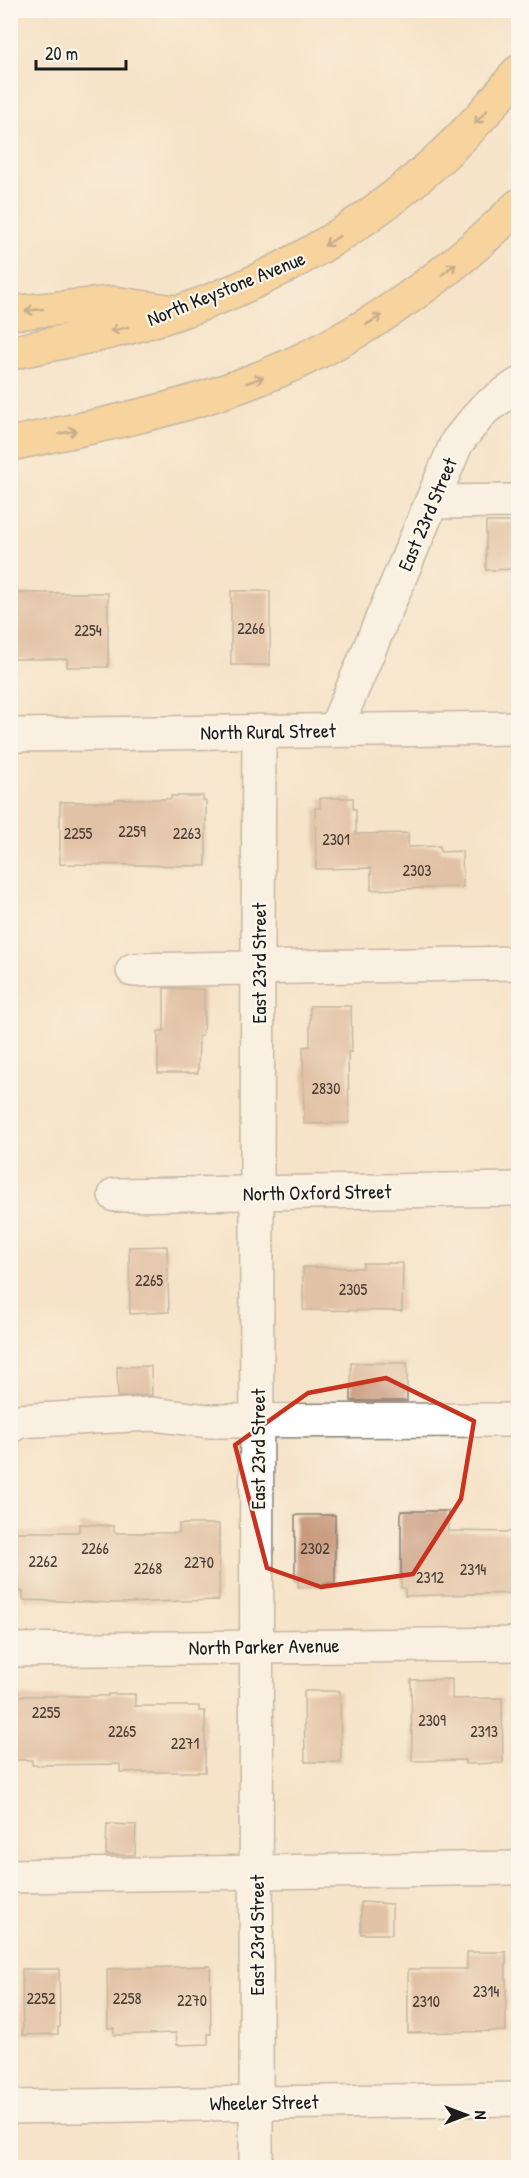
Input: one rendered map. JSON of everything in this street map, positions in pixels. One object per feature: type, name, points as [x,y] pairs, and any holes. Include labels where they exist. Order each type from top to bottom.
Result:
[{"type":"main road","name":"North Keystone Avenue","points":[[10,353],[130,327],[175,312],[290,265],[361,222],[432,166],[484,115],[519,72]]},
{"type":"main road","points":[[10,444],[184,404],[228,390],[303,360],[386,312],[437,279],[484,240],[519,206]]},
{"type":"main road","points":[[10,313],[113,303],[175,312]]},
{"type":"street","name":"East 23rd Street","points":[[335,730],[457,442],[484,409],[519,385]]},
{"type":"street","points":[[432,502],[519,501]]},
{"type":"street","name":"North Rural Street","points":[[17,735],[519,728]]},
{"type":"street","name":"East 23rd Street","points":[[256,2168],[256,1193],[259,731]]},
{"type":"street","points":[[133,970],[519,963]]},
{"type":"street","name":"North Oxford Street","points":[[115,1195],[519,1189]]},
{"type":"street","points":[[10,1427],[17,1421],[153,1414],[208,1421],[519,1420]]},
{"type":"street","name":"North Parker Avenue","points":[[10,1650],[519,1644]]},
{"type":"street","points":[[10,1876],[519,1868]]},
{"type":"street","name":"Wheeler Street","points":[[10,2107],[519,2099]]},
{"type":"highlighted area","points":[[386,1378],[474,1421],[461,1499],[413,1574],[321,1587],[267,1568],[235,1445],[308,1393]]},
{"type":"building","points":[[486,522],[519,522],[519,569],[486,570]]},
{"type":"building","points":[[231,591],[270,591],[270,665],[231,665]]},
{"type":"building","points":[[14,593],[108,593],[108,667],[67,667],[67,659],[14,659]]},
{"type":"building","points":[[171,796],[203,796],[203,800],[206,801],[206,866],[60,864],[60,802],[171,799]]},
{"type":"building","points":[[320,798],[353,798],[353,809],[356,809],[356,834],[408,833],[408,847],[440,846],[440,852],[462,851],[463,887],[371,890],[371,868],[316,869],[315,808],[320,808]]},
{"type":"building","points":[[164,988],[204,989],[204,1026],[202,1036],[199,1036],[198,1073],[158,1073],[158,1031],[164,1031]]},
{"type":"building","points":[[310,1006],[351,1006],[352,1052],[348,1052],[349,1123],[304,1124],[303,1047],[310,1046]]},
{"type":"building","points":[[167,1246],[169,1312],[130,1314],[129,1247]]},
{"type":"building","points":[[363,1263],[403,1263],[402,1311],[303,1310],[303,1267],[363,1268]]},
{"type":"building","points":[[351,1363],[407,1363],[407,1401],[351,1401]]},
{"type":"building","points":[[151,1366],[152,1395],[118,1397],[117,1367]]},
{"type":"building","points":[[401,1511],[448,1511],[448,1531],[519,1532],[519,1593],[405,1596],[405,1588],[401,1588]]},
{"type":"building","points":[[295,1515],[335,1515],[335,1583],[324,1583],[324,1587],[298,1587],[298,1581],[295,1581]]},
{"type":"building","points":[[79,1524],[114,1526],[114,1532],[117,1533],[179,1533],[179,1524],[219,1524],[219,1600],[119,1603],[23,1600],[23,1592],[10,1590],[10,1532],[79,1532]]},
{"type":"building","points":[[452,1679],[452,1699],[502,1698],[503,1763],[465,1764],[465,1760],[412,1761],[411,1680]]},
{"type":"building","points":[[304,1691],[340,1691],[341,1762],[305,1762]]},
{"type":"building","points":[[108,1694],[135,1694],[135,1706],[199,1706],[199,1711],[205,1711],[205,1772],[120,1772],[120,1764],[32,1765],[32,1760],[10,1760],[10,1696],[108,1696]]},
{"type":"building","points":[[107,1824],[136,1825],[135,1855],[106,1855]]},
{"type":"building","points":[[361,1902],[392,1904],[392,1934],[361,1934]]},
{"type":"building","points":[[467,1952],[506,1952],[506,2031],[408,2033],[408,1969],[467,1969]]},
{"type":"building","points":[[210,1966],[211,2034],[208,2034],[208,2044],[177,2045],[176,2033],[114,2035],[114,2028],[108,2028],[107,1969]]},
{"type":"building","points":[[22,1969],[59,1969],[60,2027],[58,2027],[58,2034],[23,2035]]}]
